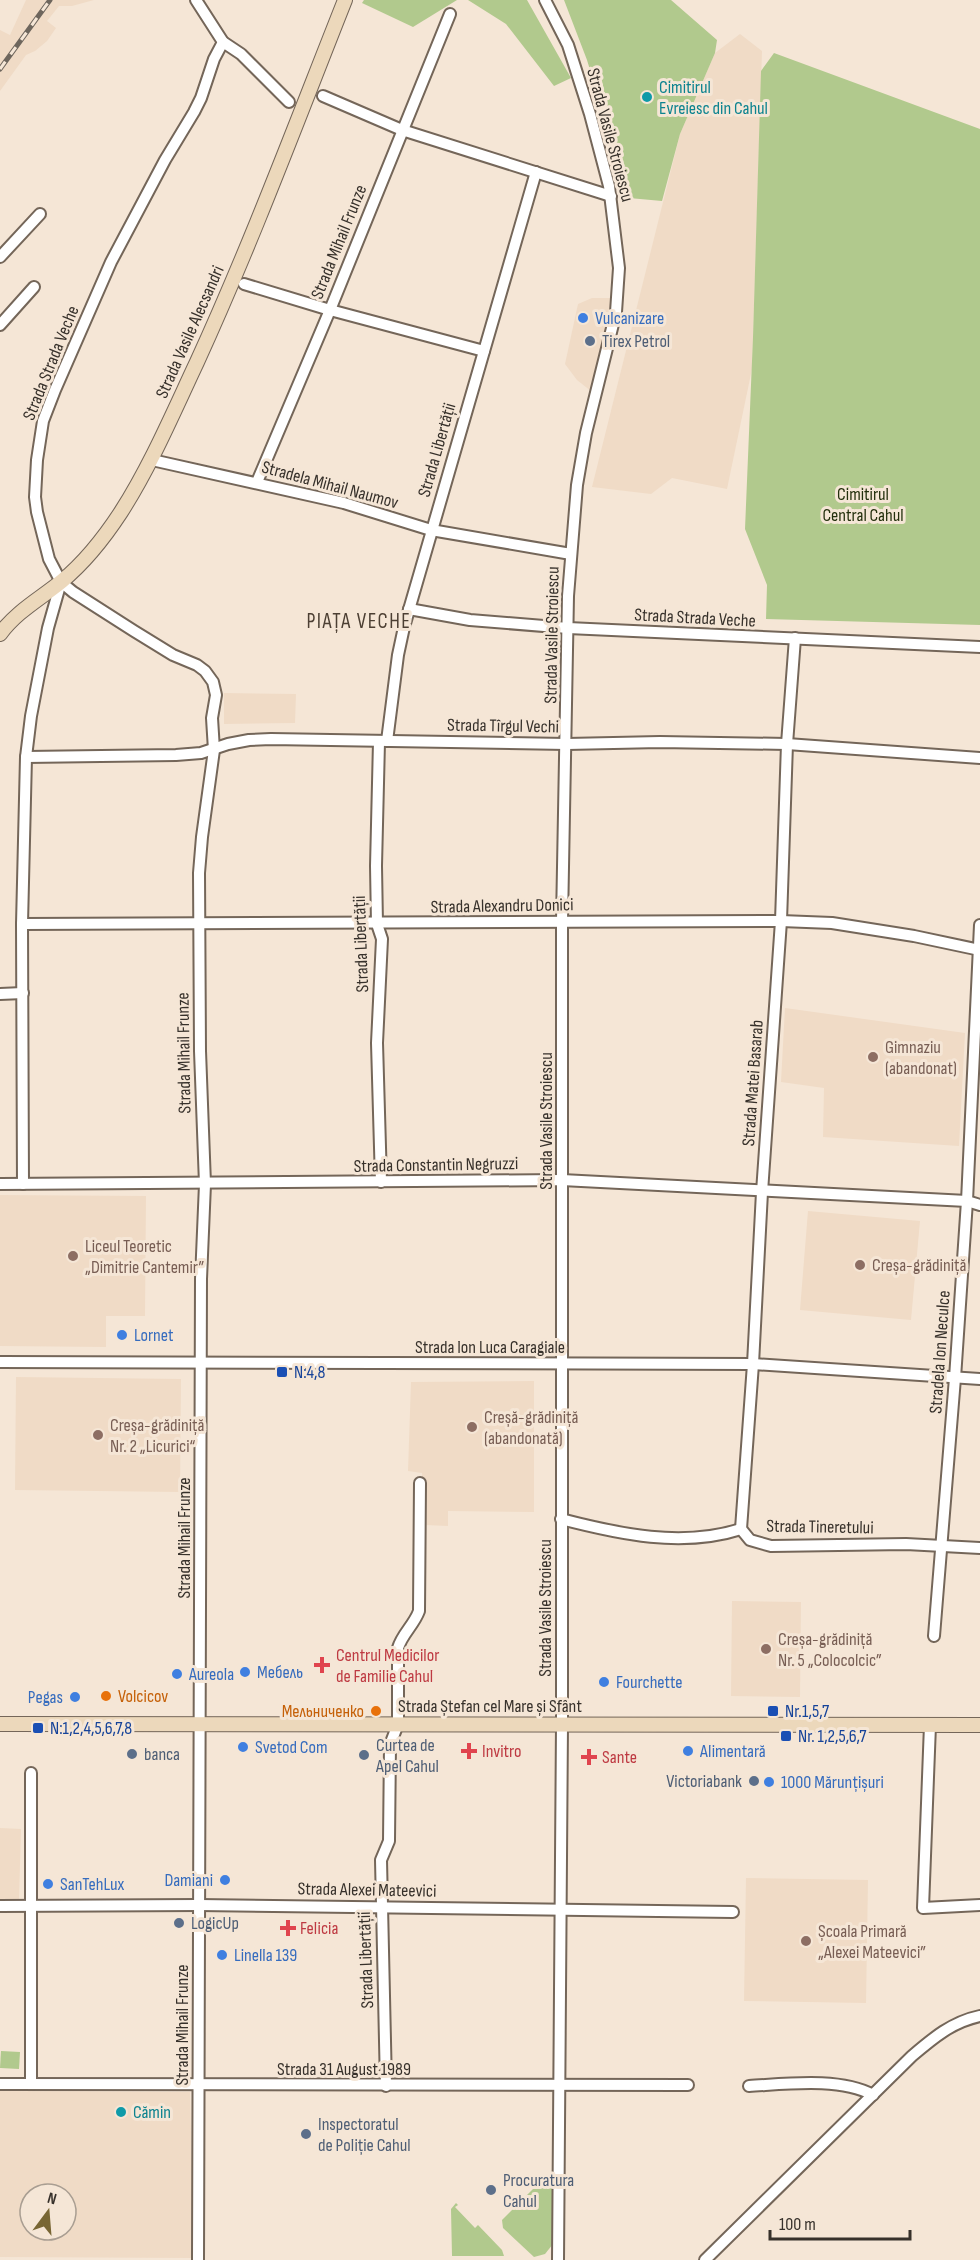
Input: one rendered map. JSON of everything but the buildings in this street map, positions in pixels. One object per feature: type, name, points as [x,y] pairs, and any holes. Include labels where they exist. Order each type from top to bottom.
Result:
[{"type":"main road","name":"Strada Vasile Alecsandri","points":[[0,634],[26,606],[61,582],[88,556],[104,537],[152,460],[234,281],[345,0]]},
{"type":"main road","name":"Strada Ștefan cel Mare și Sfânt","points":[[0,1724],[980,1725]]},
{"type":"street","points":[[196,0],[223,42],[241,54],[289,102]]},
{"type":"street","name":"Strada Vasile Stroiescu","points":[[545,0],[568,45],[590,114],[611,196],[619,267],[616,312],[586,433],[576,494],[568,628],[562,921],[562,1724],[558,2260]]},
{"type":"street","name":"Strada Mihail Frunze","points":[[257,483],[450,14]]},
{"type":"street","name":"Strada Strada Veche","points":[[210,676],[197,665],[173,655],[84,600],[61,582],[49,559],[37,512],[37,460],[43,421],[111,262],[165,160],[194,112],[214,59],[223,42]]},
{"type":"street","points":[[322,96],[402,130],[611,196]]},
{"type":"street","name":"Strada Libertății","points":[[381,1182],[377,1043],[382,948],[381,933],[377,924],[383,741],[398,655],[409,609],[536,172]]},
{"type":"street","points":[[0,257],[40,214]]},
{"type":"street","points":[[244,284],[330,310],[483,351]]},
{"type":"street","points":[[0,325],[34,287]]},
{"type":"street","name":"Stradela Mihail Naumov","points":[[152,460],[344,503],[431,530],[571,554]]},
{"type":"street","points":[[23,1184],[22,924],[27,757],[48,628],[61,582]]},
{"type":"street","name":"Strada Strada Veche","points":[[409,609],[470,620],[568,628],[980,647]]},
{"type":"street","name":"Strada Matei Basarab","points":[[741,1529],[781,921],[787,744],[795,638]]},
{"type":"street","name":"Strada Mihail Frunze","points":[[198,2260],[201,1279],[205,1184],[200,1051],[199,923],[202,837],[214,750],[212,718],[216,695],[210,676]]},
{"type":"street","name":"Strada Tîrgul Vechi","points":[[27,757],[176,755],[214,750],[228,744],[249,740],[787,744],[980,758]]},
{"type":"street","name":"Strada Alexandru Donici","points":[[22,924],[781,921],[832,923],[914,936],[979,950]]},
{"type":"street","name":"Stradela Ion Neculce","points":[[934,1636],[956,1378],[968,1201],[980,925]]},
{"type":"street","points":[[0,994],[23,993]]},
{"type":"street","name":"Strada Constantin Negruzzi","points":[[0,1184],[562,1180],[968,1201],[980,1205]]},
{"type":"street","name":"Strada Ion Luca Caragiale","points":[[0,1362],[753,1364],[980,1379]]},
{"type":"street","name":"Strada Libertății","points":[[386,2086],[381,1860],[389,1841],[390,1745],[398,1724],[398,1648],[400,1640],[413,1624],[419,1611],[420,1483]]},
{"type":"street","name":"Strada Tineretului","points":[[561,1519],[622,1532],[690,1539],[717,1537],[741,1529],[750,1540],[771,1546],[942,1545],[980,1548]]},
{"type":"street","points":[[930,1725],[924,1908],[980,1905]]},
{"type":"street","points":[[31,1773],[29,1907],[31,2084]]},
{"type":"street","name":"Strada Alexei Mateevici","points":[[0,1906],[199,1905],[733,1912]]},
{"type":"street","points":[[705,2260],[935,2036],[952,2025],[980,2016]]},
{"type":"street","name":"Strada 31 August 1989","points":[[0,2084],[688,2085]]},
{"type":"street","points":[[749,2086],[820,2084],[852,2087],[873,2095]]},
{"type":"shaded area","points":[[26,0],[94,0],[72,6],[59,6],[47,21],[56,28],[47,41],[26,55],[0,91],[0,30],[10,35]]},
{"type":"shaded area","points":[[740,34],[762,51],[752,369],[727,489],[672,478],[651,494],[592,487],[680,134],[715,53]]},
{"type":"shaded area","points":[[592,298],[615,298],[596,395],[577,380],[565,364],[578,304]]},
{"type":"shaded area","points":[[224,693],[296,694],[295,723],[224,724]]},
{"type":"shaded area","name":"Gimnaziu (abandonat)","points":[[785,1008],[965,1033],[959,1146],[823,1137],[824,1088],[781,1082]]},
{"type":"shaded area","name":"Liceul Teoretic „Dimitrie Cantemir”","points":[[0,1195],[146,1196],[145,1316],[106,1316],[106,1347],[0,1346]]},
{"type":"shaded area","name":"Creșa-grădiniță","points":[[808,1211],[920,1221],[911,1320],[800,1310]]},
{"type":"shaded area","name":"Creșa-grădiniță Nr. 2 „Licurici“","points":[[16,1377],[181,1379],[180,1492],[15,1490]]},
{"type":"shaded area","name":"Creșă-grădiniță (abandonată)","points":[[534,1381],[534,1512],[448,1511],[448,1526],[425,1525],[422,1473],[408,1471],[411,1382]]},
{"type":"shaded area","name":"Creșa-grădiniță Nr. 5 „Colocolcic”","points":[[732,1601],[801,1602],[800,1697],[731,1696]]},
{"type":"shaded area","points":[[0,1828],[21,1829],[19,1900],[0,1900]]},
{"type":"shaded area","name":"Școala Primară „Alexei Mateevici”","points":[[746,1878],[868,1880],[866,2003],[744,2001]]},
{"type":"shaded area","points":[[0,2091],[190,2092],[194,2258],[0,2257]]},
{"type":"green space","points":[[364,0],[457,0],[413,27],[362,3]]},
{"type":"green space","points":[[468,0],[527,0],[571,78],[554,86],[506,24]]},
{"type":"green space","name":"Cimitirul Evreiesc din Cahul","points":[[564,0],[671,0],[717,40],[715,53],[680,134],[662,201],[629,198],[587,60]]},
{"type":"green space","name":"Cimitirul Central Cahul","points":[[774,53],[980,129],[980,625],[766,619],[767,585],[745,529],[761,71]]},
{"type":"green space","points":[[1,2051],[20,2052],[19,2069],[0,2068]]},
{"type":"green space","points":[[539,2185],[554,2185],[553,2244],[545,2254],[534,2257],[503,2228],[502,2220]]},
{"type":"green space","points":[[456,2203],[458,2205],[455,2207],[475,2228],[478,2225],[502,2250],[504,2256],[452,2256],[451,2209]]},
{"type":"railway","points":[[0,69],[50,0]]},
{"type":"place","name":"Cimitirul Evreiesc din Cahul","points":[[647,97]]},
{"type":"place","name":"Vulcanizare","points":[[583,318]]},
{"type":"place","name":"Tirex Petrol","points":[[590,341]]},
{"type":"place","name":"Gimnaziu (abandonat)","points":[[873,1057]]},
{"type":"place","name":"Liceul Teoretic „Dimitrie Cantemir”","points":[[73,1256]]},
{"type":"place","name":"Creșa-grădiniță","points":[[860,1265]]},
{"type":"place","name":"Lornet","points":[[122,1335]]},
{"type":"place","name":"N:4,8","points":[[282,1372]]},
{"type":"place","name":"Creșă-grădiniță (abandonată)","points":[[472,1427]]},
{"type":"place","name":"Creșa-grădiniță Nr. 2 „Licurici“","points":[[98,1435]]},
{"type":"place","name":"Creșa-grădiniță Nr. 5 „Colocolcic”","points":[[766,1649]]},
{"type":"place","name":"Centrul Medicilor de Familie Cahul","points":[[322,1665]]},
{"type":"place","name":"Мебель","points":[[245,1672]]},
{"type":"place","name":"Aureola","points":[[177,1674]]},
{"type":"place","name":"Fourchette","points":[[604,1682]]},
{"type":"place","name":"Volcicov","points":[[106,1696]]},
{"type":"place","name":"Pegas","points":[[75,1697]]},
{"type":"place","name":"Мельниченко","points":[[376,1711]]},
{"type":"place","name":"Nr.1,5,7","points":[[773,1711]]},
{"type":"place","name":"N:1,2,4,5,6,7,8","points":[[38,1728]]},
{"type":"place","name":"Nr. 1,2,5,6,7","points":[[786,1736]]},
{"type":"place","name":"Svetod Com","points":[[243,1747]]},
{"type":"place","name":"Invitro","points":[[469,1751]]},
{"type":"place","name":"Alimentară","points":[[688,1751]]},
{"type":"place","name":"banca","points":[[132,1754]]},
{"type":"place","name":"Curtea de Apel Cahul","points":[[364,1755]]},
{"type":"place","name":"Sante","points":[[589,1757]]},
{"type":"place","name":"Victoriabank","points":[[754,1781]]},
{"type":"place","name":"1000 Mărunțișuri","points":[[769,1782]]},
{"type":"place","name":"Damiani","points":[[225,1880]]},
{"type":"place","name":"SanTehLux","points":[[48,1884]]},
{"type":"place","name":"LogicUp","points":[[179,1923]]},
{"type":"place","name":"Felicia","points":[[288,1928]]},
{"type":"place","name":"Școala Primară „Alexei Mateevici”","points":[[806,1941]]},
{"type":"place","name":"Linella 139","points":[[222,1955]]},
{"type":"place","name":"Cămin","points":[[121,2112]]},
{"type":"place","name":"Inspectoratul de Poliție Cahul","points":[[306,2134]]},
{"type":"place","name":"Procuratura Cahul","points":[[491,2190]]},
{"type":"district","name":"PIAȚA VECHE","points":[[359,621]]}]
